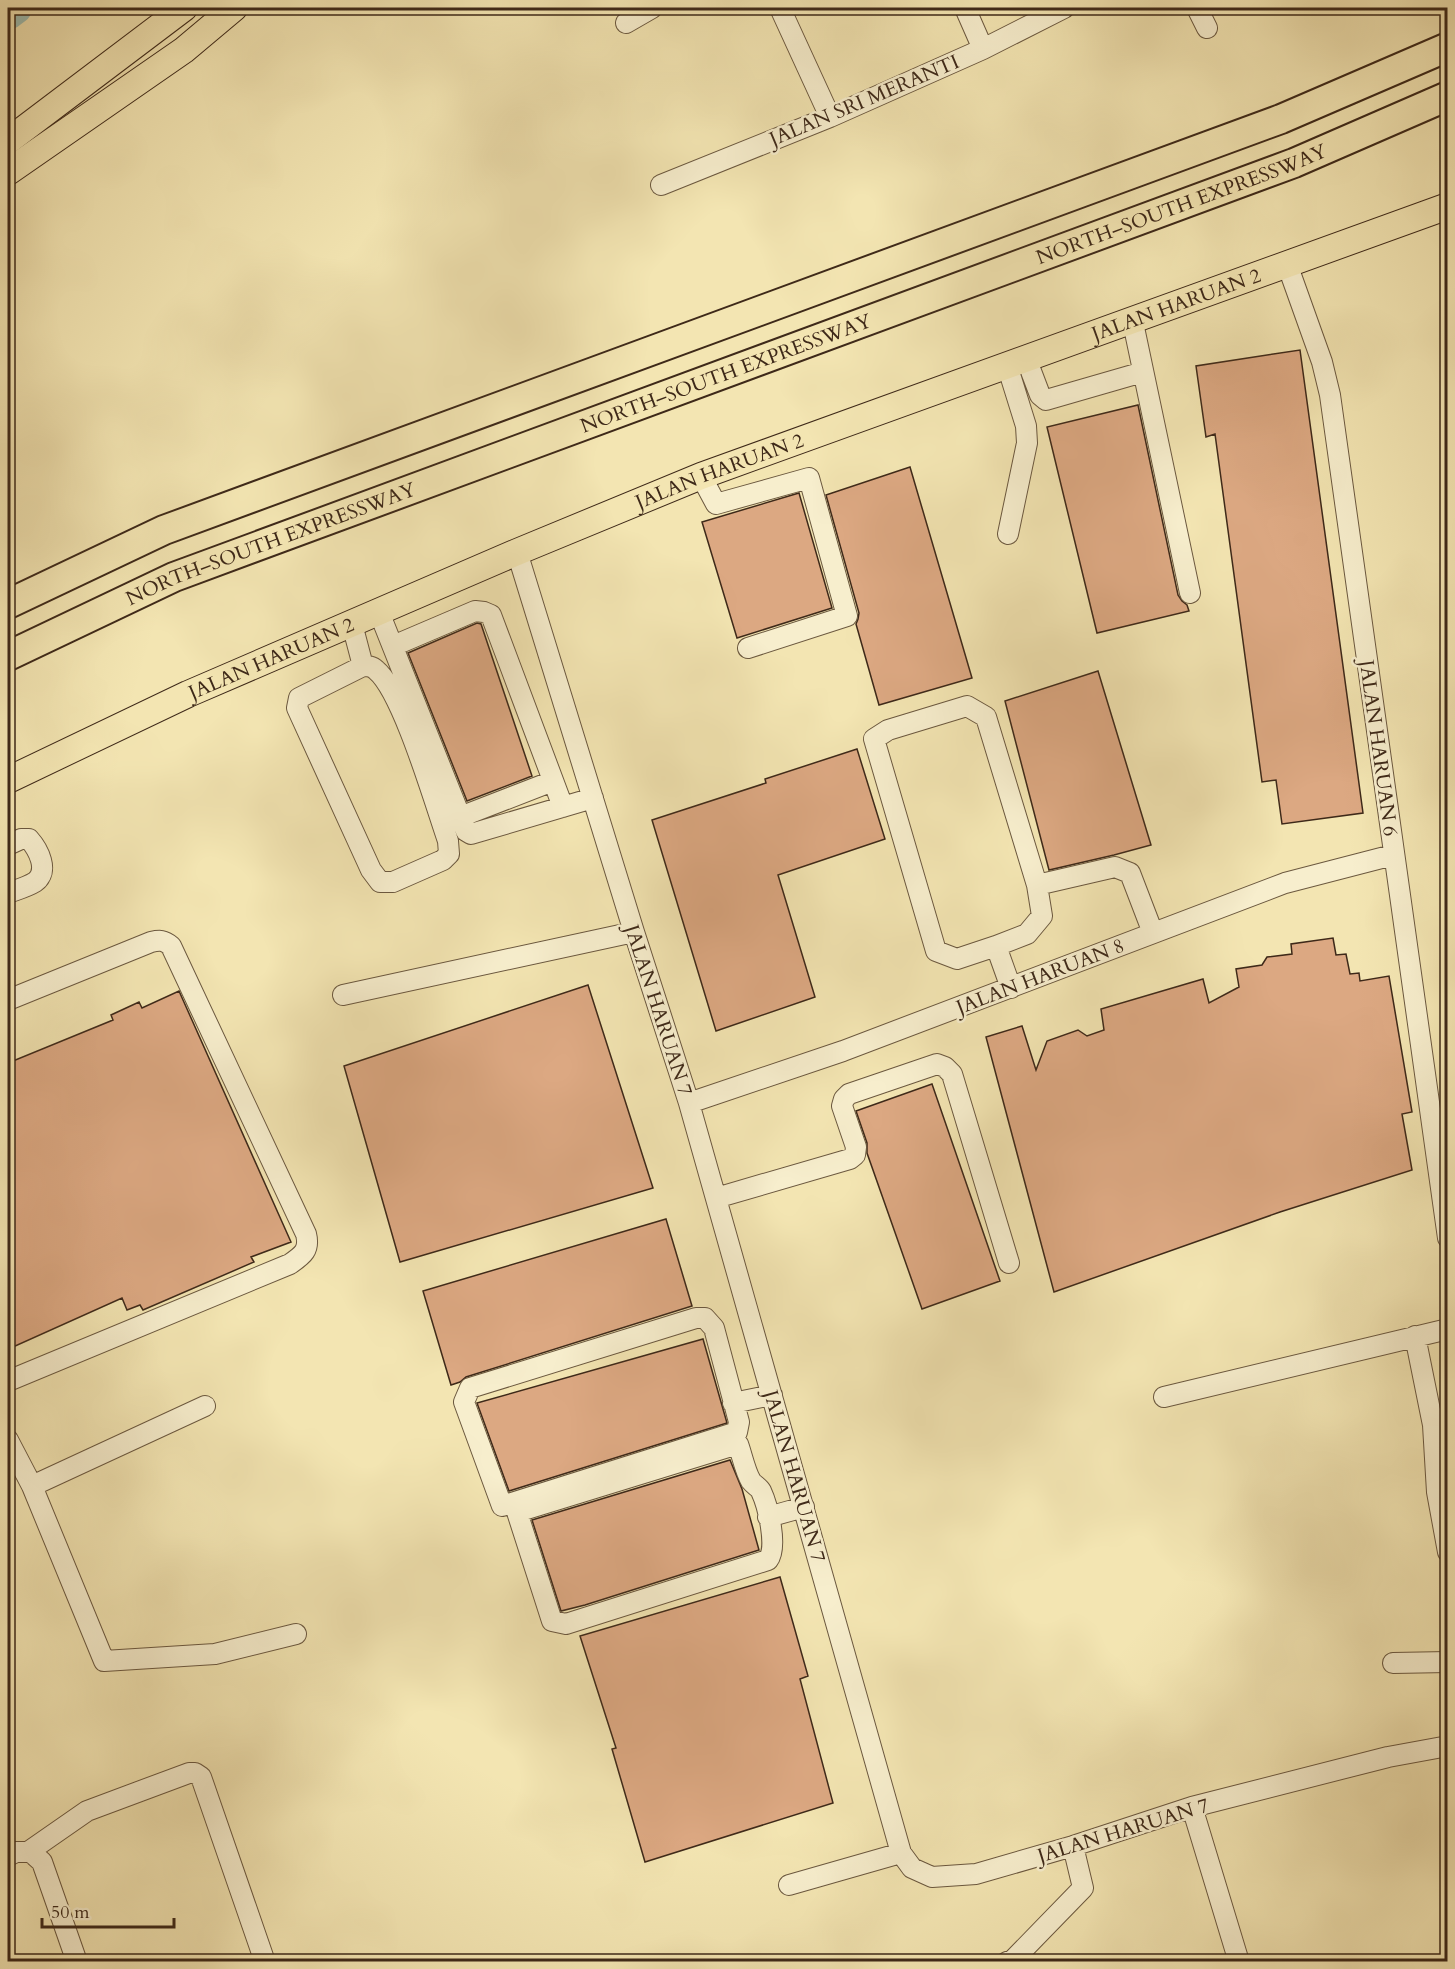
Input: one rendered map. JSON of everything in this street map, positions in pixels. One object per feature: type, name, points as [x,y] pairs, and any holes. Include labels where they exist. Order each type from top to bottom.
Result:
[{"type":"highway","points":[[8,604],[164,530],[1281,119],[1448,47]]},
{"type":"highway","name":"NORTH–SOUTH EXPRESSWAY","points":[[8,656],[174,577],[1283,167],[1448,96]]},
{"type":"main road","points":[[8,141],[184,8]]},
{"type":"main road","points":[[8,172],[184,50],[234,8]]},
{"type":"main road","name":"JALAN HARUAN 2","points":[[8,780],[188,694],[701,476],[1132,318],[1448,206]]},
{"type":"street","points":[[626,23],[652,8]]},
{"type":"street","points":[[780,8],[830,117]]},
{"type":"street","points":[[965,8],[983,49]]},
{"type":"street","name":"JALAN SRI MERANTI","points":[[661,184],[830,117],[983,49],[1064,8]]},
{"type":"street","points":[[1197,8],[1207,28]]},
{"type":"street","name":"JALAN HARUAN 6","points":[[1287,264],[1322,362],[1330,395],[1448,1238]]},
{"type":"street","points":[[1132,318],[1190,593]]},
{"type":"street","points":[[1016,361],[1046,400],[1143,372]]},
{"type":"street","points":[[1008,534],[1028,443],[1016,361]]},
{"type":"street","points":[[701,476],[716,504],[809,478],[847,615],[748,648]]},
{"type":"street","name":"JALAN HARUAN 7","points":[[518,552],[634,932],[689,1103],[901,1853],[912,1868],[932,1877],[976,1874],[1073,1846],[1192,1807],[1388,1757],[1448,1746]]},
{"type":"street","points":[[393,646],[475,611],[491,615],[563,807]]},
{"type":"street","points":[[379,612],[466,831],[471,834],[593,798]]},
{"type":"street","points":[[352,624],[363,666]]},
{"type":"street","points":[[363,666],[370,666],[377,670],[399,706],[448,841],[449,854],[443,860],[393,882],[380,882],[371,870],[297,708],[300,698],[363,666]]},
{"type":"street","points":[[967,706],[986,717],[1037,885],[1042,916],[1027,934],[996,946],[957,959],[936,951],[874,739],[888,730],[967,706]]},
{"type":"street","points":[[460,817],[553,781]]},
{"type":"street","points":[[8,845],[21,839],[29,839],[43,866],[36,882],[8,893]]},
{"type":"street","name":"JALAN HARUAN 8","points":[[689,1103],[843,1051],[1285,884],[1394,855]]},
{"type":"street","points":[[1037,885],[1115,867],[1130,873],[1153,933]]},
{"type":"street","points":[[343,995],[634,932]]},
{"type":"street","points":[[8,1000],[151,942],[160,940],[171,946],[306,1234],[308,1243],[304,1255],[290,1264],[8,1381]]},
{"type":"street","points":[[996,946],[1011,988]]},
{"type":"street","points":[[716,1198],[850,1159],[855,1155],[856,1148],[842,1106],[844,1099],[849,1094],[937,1064],[945,1067],[952,1074],[1009,1263]]},
{"type":"street","points":[[696,1318],[705,1318],[714,1328],[733,1403],[738,1422],[737,1432],[502,1506],[464,1402],[471,1388],[477,1385],[696,1318]]},
{"type":"street","points":[[1164,1396],[1448,1329]]},
{"type":"street","points":[[1415,1336],[1433,1425],[1437,1492],[1448,1552]]},
{"type":"street","points":[[733,1403],[772,1395]]},
{"type":"street","points":[[32,1486],[205,1406]]},
{"type":"street","points":[[8,1440],[32,1486],[104,1661],[215,1654],[296,1634]]},
{"type":"street","points":[[738,1444],[752,1481],[761,1489],[768,1517],[774,1545],[772,1555],[764,1563],[560,1624],[550,1618],[517,1512],[738,1444]]},
{"type":"street","points":[[768,1517],[804,1507]]},
{"type":"street","points":[[1393,1663],[1448,1662]]},
{"type":"street","points":[[28,1852],[87,1811],[189,1773],[195,1773],[201,1777],[265,1962]]},
{"type":"street","points":[[1192,1807],[1239,1962]]},
{"type":"street","points":[[1007,1962],[1013,1960],[1083,1888],[1073,1846]]},
{"type":"street","points":[[8,1856],[16,1852],[28,1852],[42,1863],[77,1962]]},
{"type":"street","points":[[789,1885],[901,1853]]},
{"type":"building","points":[[1300,350],[1363,813],[1282,824],[1276,780],[1262,782],[1215,434],[1206,437],[1196,366]]},
{"type":"building","points":[[1138,405],[1178,595],[1189,611],[1097,633],[1047,427]]},
{"type":"building","points":[[910,467],[972,678],[879,705],[856,624],[859,613],[826,495]]},
{"type":"building","points":[[799,493],[832,608],[737,638],[702,522]]},
{"type":"building","points":[[477,623],[481,624],[532,776],[467,801],[408,653]]},
{"type":"building","points":[[1098,671],[1151,845],[1049,870],[1005,701]]},
{"type":"building","points":[[857,749],[885,839],[778,875],[815,997],[716,1031],[652,820],[766,783],[765,779]]},
{"type":"building","points":[[1333,938],[1336,955],[1346,954],[1350,974],[1359,973],[1360,981],[1389,976],[1412,1112],[1402,1114],[1412,1170],[1280,1212],[1054,1292],[986,1037],[1022,1026],[1036,1070],[1047,1041],[1078,1030],[1087,1036],[1104,1030],[1101,1009],[1203,979],[1209,1003],[1239,987],[1236,969],[1262,965],[1267,957],[1292,954],[1291,944]]},
{"type":"building","points":[[588,985],[653,1188],[400,1262],[344,1066]]},
{"type":"building","points":[[179,991],[291,1242],[251,1257],[254,1262],[143,1310],[140,1305],[127,1310],[122,1298],[13,1347],[8,1334],[8,1063],[113,1020],[111,1015],[139,1002],[142,1008]]},
{"type":"building","points":[[932,1084],[1000,1281],[922,1309],[867,1153],[867,1143],[856,1111]]},
{"type":"building","points":[[666,1219],[692,1306],[466,1377],[451,1385],[423,1291]]},
{"type":"building","points":[[703,1339],[727,1423],[509,1491],[477,1403]]},
{"type":"building","points":[[730,1460],[742,1489],[759,1550],[561,1611],[532,1520]]},
{"type":"building","points":[[780,1577],[808,1676],[800,1679],[833,1803],[645,1862],[612,1749],[616,1748],[580,1636]]},
{"type":"waterway","points":[[8,14],[16,8]]}]
